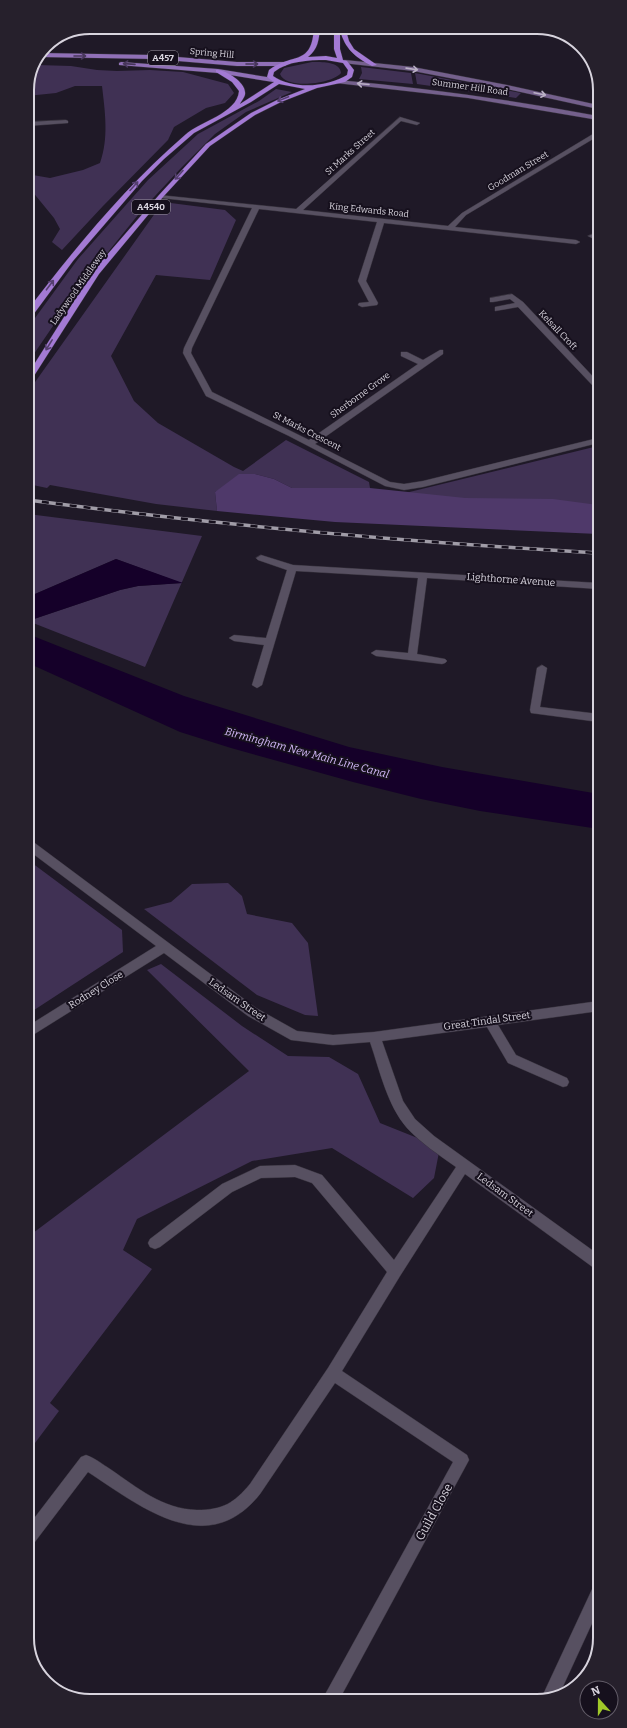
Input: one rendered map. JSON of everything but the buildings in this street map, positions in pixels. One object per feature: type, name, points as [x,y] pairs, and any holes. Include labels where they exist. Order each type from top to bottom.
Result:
[{"type":"highway","points":[[298,61],[311,52],[314,48],[316,34]]},
{"type":"highway","points":[[337,34],[337,56],[351,70],[351,73],[347,78],[338,82]]},
{"type":"highway","points":[[344,34],[350,48],[358,56],[374,65]]},
{"type":"highway","name":"Spring Hill","points":[[338,82],[297,87],[275,81],[270,77],[271,71],[276,67],[298,61],[321,58],[343,62]]},
{"type":"highway","name":"A4540","points":[[218,71],[240,86],[243,92],[242,96],[231,111]]},
{"type":"highway","name":"Ladywood Middleway","points":[[34,308],[70,259],[140,180],[192,132],[249,101],[275,81]]},
{"type":"highway","name":"Ladywood Middleway","points":[[34,370],[96,273],[161,196],[208,145],[253,114],[279,101],[320,85]]},
{"type":"main road","name":"Spring Hill","points":[[46,55],[154,57],[237,64],[285,64]]},
{"type":"main road","name":"Spring Hill","points":[[42,61],[109,63],[218,71],[275,81]]},
{"type":"main road","name":"Summer Hill Road","points":[[343,62],[413,69],[499,85],[593,106]]},
{"type":"main road","name":"Summer Hill Road","points":[[338,82],[416,88],[547,108],[593,117]]},
{"type":"street","name":"St Marks Street","points":[[298,211],[400,119],[417,123]]},
{"type":"street","points":[[34,124],[66,122]]},
{"type":"street","name":"Goodman Street","points":[[450,228],[464,214],[593,135]]},
{"type":"street","name":"King Edwards Road","points":[[161,196],[576,242]]},
{"type":"street","name":"St Marks Crescent","points":[[256,206],[187,353],[209,394],[292,434],[388,484],[404,487],[423,484],[593,442]]},
{"type":"street","points":[[362,305],[374,303],[362,282],[381,221]]},
{"type":"street","name":"Kelsall Croft","points":[[520,304],[500,309],[493,300],[512,296],[520,304],[593,381]]},
{"type":"street","name":"Sherborne Grove","points":[[310,444],[440,352]]},
{"type":"street","points":[[404,354],[423,363]]},
{"type":"street","name":"Lighthorne Avenue","points":[[261,558],[292,568],[423,574],[593,586]]},
{"type":"street","points":[[257,685],[292,568]]},
{"type":"street","points":[[412,657],[423,574]]},
{"type":"street","points":[[234,638],[270,642]]},
{"type":"street","points":[[376,652],[442,661]]},
{"type":"street","points":[[542,668],[534,710],[593,717]]},
{"type":"street","name":"Ledsam Street","points":[[34,849],[252,1012],[295,1036],[333,1040],[374,1037],[398,1104],[411,1122],[429,1140],[593,1258]]},
{"type":"street","name":"Rodney Close","points":[[34,1029],[164,947]]},
{"type":"street","name":"Great Tindal Street","points":[[374,1037],[593,1007]]},
{"type":"street","points":[[489,1020],[512,1059],[563,1082]]},
{"type":"street","points":[[34,1531],[86,1462],[160,1509],[187,1517],[215,1516],[229,1512],[242,1504],[255,1489],[333,1373],[395,1271],[464,1165]]},
{"type":"street","points":[[155,1243],[227,1188],[260,1172],[295,1171],[316,1179],[395,1271]]},
{"type":"street","name":"Guild Close","points":[[333,1373],[462,1460],[333,1694]]},
{"type":"street","points":[[552,1692],[593,1603]]},
{"type":"shaded area","points":[[312,62],[334,64],[340,69],[341,73],[329,80],[309,84],[291,82],[284,79],[280,74],[284,68]]},
{"type":"shaded area","points":[[40,65],[71,66],[117,71],[150,70],[183,72],[228,84],[234,93],[225,103],[206,108],[174,127],[168,140],[62,250],[52,242],[60,229],[54,218],[34,194],[34,175],[50,178],[83,170],[100,163],[105,144],[105,115],[102,86],[75,86],[56,93],[34,95],[36,75]]},
{"type":"shaded area","points":[[361,67],[411,73],[413,84],[359,79],[362,73]]},
{"type":"shaded area","points":[[415,73],[521,93],[516,98],[417,84]]},
{"type":"shaded area","points":[[276,89],[292,92],[246,112],[215,134],[181,168],[142,210],[79,288],[34,354],[34,319],[78,259],[148,180],[198,134],[259,101]]},
{"type":"shaded area","points":[[163,202],[225,210],[236,220],[210,280],[156,275],[111,356],[134,401],[158,423],[243,471],[286,440],[369,482],[370,488],[292,488],[274,479],[255,474],[215,492],[217,511],[156,504],[50,485],[47,488],[34,485],[34,384]]},
{"type":"shaded area","points":[[593,447],[593,533],[393,496]]},
{"type":"shaded area","points":[[239,474],[255,474],[274,479],[292,488],[370,488],[465,498],[553,499],[593,504],[593,534],[335,522],[217,511],[215,492]]},
{"type":"shaded area","points":[[34,515],[202,536],[145,667],[34,623],[34,619],[120,590],[138,586],[181,583],[116,559],[34,594]]},
{"type":"shaded area","points":[[34,864],[122,930],[123,952],[34,1010]]},
{"type":"shaded area","points":[[228,883],[242,896],[247,914],[292,923],[308,943],[318,1016],[305,1015],[257,995],[144,909],[171,902],[192,884]]},
{"type":"shaded area","points":[[161,964],[242,1026],[288,1056],[329,1057],[358,1074],[380,1123],[440,1147],[434,1178],[413,1198],[332,1148],[252,1161],[137,1219],[123,1250],[152,1269],[50,1403],[59,1411],[34,1444],[34,1232],[249,1071],[147,970]]},
{"type":"water","points":[[116,559],[183,583],[138,586],[120,590],[34,619],[34,594]]},
{"type":"water","name":"Birmingham New Main Line Canal","points":[[34,636],[184,696],[349,747],[442,767],[593,793],[593,828],[480,811],[421,799],[353,782],[231,748],[180,732],[34,666]]},
{"type":"railway","points":[[34,501],[312,532],[455,544],[593,553]]}]
